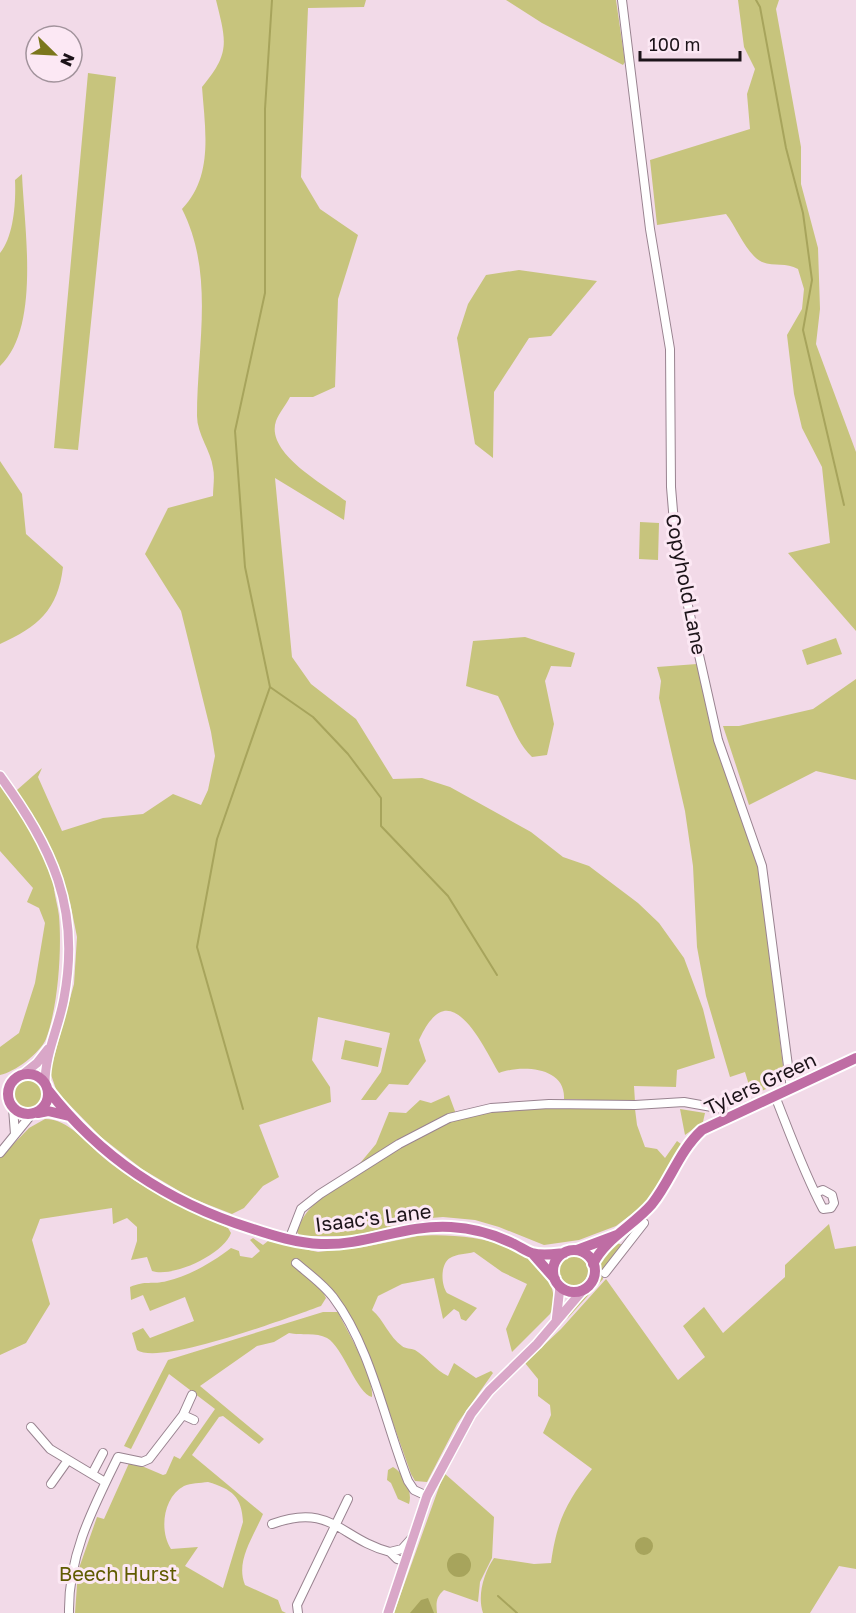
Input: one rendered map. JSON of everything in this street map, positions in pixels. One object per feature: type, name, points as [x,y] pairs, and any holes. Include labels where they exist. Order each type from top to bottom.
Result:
[{"type":"highway","name":"Tylers Green","points":[[593,1264],[600,1252],[641,1216],[659,1194],[683,1151],[697,1134],[715,1123],[856,1058]]},
{"type":"highway","points":[[0,1086],[22,1075],[35,1075],[47,1086],[47,1103],[35,1114]]},
{"type":"highway","points":[[12,1082],[7,1103],[18,1113],[48,1112],[69,1116]]},
{"type":"highway","name":"Isaac's Lane","points":[[47,1086],[69,1116],[109,1154],[146,1181],[206,1212],[289,1240],[322,1244],[341,1243],[412,1228],[452,1227],[500,1237],[532,1253],[557,1283]]},
{"type":"highway","name":"Tylers Green","points":[[577,1250],[620,1234]]},
{"type":"highway","points":[[577,1250],[587,1255],[593,1264],[594,1276],[583,1290],[571,1292],[557,1283],[555,1261],[564,1253],[577,1250]]},
{"type":"highway","name":"Isaac's Lane","points":[[532,1253],[564,1253]]},
{"type":"main road","points":[[0,776],[25,810],[49,851],[57,871],[67,917],[67,978],[60,1018],[50,1047],[47,1086]]},
{"type":"main road","points":[[22,1075],[37,1063],[50,1047]]},
{"type":"main road","points":[[556,1322],[557,1283]]},
{"type":"main road","points":[[388,1613],[427,1496],[479,1402],[556,1322],[583,1290]]},
{"type":"street","name":"Copyhold Lane","points":[[622,0],[650,229],[670,349],[671,487],[678,557],[718,740],[762,866],[790,1089]]},
{"type":"street","points":[[775,1096],[815,1193]]},
{"type":"street","points":[[289,1240],[301,1209],[320,1194],[399,1144],[449,1118],[491,1108],[549,1104],[635,1106],[684,1102],[709,1111],[723,1109]]},
{"type":"street","points":[[7,1103],[15,1134]]},
{"type":"street","points":[[0,1153],[35,1114]]},
{"type":"street","points":[[605,1273],[645,1223]]},
{"type":"street","points":[[620,1234],[627,1245]]},
{"type":"street","points":[[296,1263],[327,1291],[346,1317],[370,1372],[408,1481],[414,1490],[427,1496]]},
{"type":"street","points":[[69,1613],[70,1578],[77,1546],[118,1457],[142,1462],[148,1459],[183,1415],[192,1395]]},
{"type":"street","points":[[183,1415],[194,1420]]},
{"type":"street","points":[[31,1427],[50,1449],[105,1482]]},
{"type":"street","points":[[92,1474],[103,1453]]},
{"type":"street","points":[[51,1484],[68,1460]]},
{"type":"street","points":[[298,1613],[297,1605],[348,1499]]},
{"type":"street","points":[[272,1524],[303,1516],[319,1518],[404,1561]]},
{"type":"street","points":[[390,1552],[405,1548],[412,1537]]},
{"type":"green space","points":[[216,0],[366,0],[364,7],[308,8],[301,177],[320,209],[358,235],[338,299],[335,387],[313,397],[290,397],[276,421],[275,433],[279,445],[288,456],[299,467],[346,501],[344,520],[275,478],[292,657],[311,684],[356,719],[393,779],[422,778],[450,787],[531,832],[563,857],[589,866],[638,903],[659,923],[684,958],[703,1009],[715,1058],[677,1070],[676,1087],[634,1086],[635,1102],[564,1099],[563,1088],[550,1074],[529,1069],[499,1073],[471,1027],[461,1017],[451,1012],[441,1012],[429,1022],[419,1040],[426,1061],[408,1085],[389,1084],[376,1100],[361,1100],[381,1072],[390,1033],[318,1017],[312,1060],[330,1087],[331,1102],[259,1125],[279,1177],[263,1186],[244,1208],[232,1214],[191,1198],[142,1169],[101,1137],[57,1092],[50,1072],[74,984],[77,937],[70,902],[54,889],[59,916],[60,945],[56,995],[50,1026],[46,1039],[33,1056],[20,1066],[0,1075],[0,1047],[19,1033],[35,983],[45,923],[39,908],[27,902],[33,888],[0,851],[0,785],[9,797],[42,768],[38,777],[62,831],[103,818],[143,814],[173,794],[201,805],[208,790],[215,756],[181,611],[145,554],[168,508],[213,496],[212,462],[199,429],[197,416],[201,285],[192,234],[182,209],[199,182],[203,167],[205,135],[202,87],[218,65],[224,46]]},
{"type":"green space","points":[[506,0],[616,0],[625,62],[623,65],[542,23]]},
{"type":"green space","points":[[738,0],[779,0],[776,9],[801,147],[801,184],[818,248],[820,309],[816,344],[856,452],[856,631],[788,553],[830,543],[822,467],[802,428],[794,394],[787,335],[802,309],[804,289],[798,269],[757,259],[726,214],[657,225],[650,160],[750,129],[747,94],[755,69],[744,47]]},
{"type":"green space","points":[[88,73],[116,77],[78,450],[54,448]]},
{"type":"green space","points":[[22,174],[27,248],[26,303],[13,349],[0,366],[0,253],[11,228],[15,180]]},
{"type":"green space","points":[[519,270],[597,281],[551,336],[529,338],[494,392],[493,458],[475,444],[457,338],[468,304],[486,275]]},
{"type":"green space","points":[[0,461],[22,494],[26,534],[63,567],[56,595],[44,615],[25,631],[0,644]]},
{"type":"green space","points":[[640,522],[659,523],[658,560],[639,559]]},
{"type":"green space","points":[[525,637],[575,653],[571,667],[551,666],[545,681],[554,724],[547,755],[532,757],[517,736],[498,696],[466,686],[473,641]]},
{"type":"green space","points":[[836,638],[842,654],[807,665],[802,650]]},
{"type":"green space","points":[[697,664],[758,866],[785,1081],[752,1095],[745,1072],[730,1077],[706,996],[697,947],[693,866],[685,811],[659,698],[661,681],[657,667]]},
{"type":"green space","points":[[856,679],[856,780],[816,771],[749,805],[723,726],[739,726],[813,709]]},
{"type":"green space","points":[[345,1040],[382,1048],[378,1067],[341,1059]]},
{"type":"green space","points":[[28,1078],[40,1082],[44,1094],[40,1106],[28,1110],[16,1106],[12,1094],[16,1082]]},
{"type":"green space","points":[[449,1095],[456,1114],[549,1108],[635,1109],[637,1125],[645,1147],[657,1149],[665,1158],[677,1141],[681,1144],[664,1178],[649,1201],[616,1226],[579,1240],[544,1245],[475,1220],[443,1217],[419,1219],[354,1236],[300,1236],[297,1232],[301,1221],[314,1204],[362,1172],[356,1168],[376,1144],[389,1112],[406,1113],[420,1100],[431,1103]]},
{"type":"green space","points":[[680,1109],[705,1113],[703,1122],[685,1135]]},
{"type":"green space","points":[[45,1119],[54,1120],[69,1127],[104,1158],[133,1179],[179,1205],[228,1228],[231,1233],[219,1249],[208,1256],[184,1268],[161,1272],[152,1271],[147,1257],[131,1260],[137,1241],[137,1227],[127,1218],[113,1224],[112,1208],[40,1219],[32,1240],[50,1304],[26,1343],[0,1355],[0,1158],[29,1128]]},
{"type":"green space","points":[[829,1224],[835,1249],[856,1246],[856,1569],[839,1566],[810,1613],[483,1613],[482,1584],[494,1558],[534,1564],[551,1563],[556,1535],[564,1513],[575,1492],[592,1469],[543,1433],[551,1415],[550,1405],[538,1396],[538,1379],[525,1363],[561,1329],[606,1279],[678,1380],[705,1357],[683,1326],[704,1307],[723,1333],[785,1277],[785,1265]]},
{"type":"green space","points":[[418,1236],[472,1238],[510,1248],[540,1268],[550,1283],[554,1298],[550,1314],[512,1352],[506,1329],[527,1284],[502,1272],[474,1252],[450,1258],[443,1270],[447,1293],[477,1308],[466,1321],[461,1319],[459,1312],[454,1309],[443,1319],[434,1278],[402,1284],[378,1296],[372,1310],[403,1347],[415,1350],[448,1376],[454,1363],[476,1378],[491,1371],[493,1373],[457,1424],[427,1482],[415,1481],[411,1474],[370,1358],[327,1288],[323,1292],[326,1298],[321,1306],[255,1329],[198,1346],[172,1351],[151,1353],[137,1350],[132,1333],[143,1328],[150,1338],[194,1321],[185,1297],[150,1311],[143,1295],[131,1300],[130,1287],[184,1276],[231,1248],[239,1251],[240,1256],[252,1258],[260,1251],[250,1240],[253,1238],[263,1245],[268,1241],[318,1252],[364,1247]]},
{"type":"green space","points":[[617,1243],[623,1245],[602,1273],[603,1279],[567,1319],[597,1282],[601,1258]]},
{"type":"green space","points":[[573,1256],[579,1257],[587,1265],[587,1277],[579,1285],[573,1286],[567,1285],[559,1277],[558,1271],[559,1265],[567,1257]]},
{"type":"green space","name":"Beech Hurst","points":[[323,1312],[338,1312],[360,1354],[369,1377],[372,1397],[361,1388],[339,1351],[327,1338],[318,1335],[289,1333],[274,1342],[257,1346],[200,1386],[264,1439],[259,1444],[223,1416],[219,1417],[192,1455],[263,1514],[244,1558],[242,1567],[245,1585],[278,1600],[282,1611],[286,1613],[75,1613],[78,1571],[97,1517],[104,1519],[130,1461],[163,1475],[166,1474],[174,1456],[180,1459],[215,1409],[169,1374],[131,1449],[124,1446],[168,1360]],"holes":[[[208,1482],[234,1495],[242,1513],[243,1522],[223,1588],[185,1566],[198,1547],[171,1549],[165,1533],[165,1515],[171,1498],[184,1486]]]},
{"type":"green space","points":[[393,1467],[407,1483],[410,1494],[409,1504],[398,1499],[391,1483],[387,1480],[388,1470]]},
{"type":"green space","points":[[444,1473],[494,1517],[492,1558],[480,1582],[478,1602],[444,1590],[437,1600],[437,1613],[394,1613]]},
{"type":"shaded area","points":[[644,1537],[650,1540],[653,1546],[650,1552],[644,1555],[638,1552],[635,1546],[638,1540]]},
{"type":"shaded area","points":[[459,1553],[467,1557],[471,1565],[467,1573],[459,1577],[451,1573],[447,1565],[451,1557]]},
{"type":"shaded area","points":[[428,1598],[434,1613],[410,1613],[421,1600]]},
{"type":"waterway","points":[[243,1109],[197,947],[217,839],[270,687],[245,567],[235,431],[265,293],[265,109],[272,0]]},
{"type":"waterway","points":[[756,0],[760,7],[786,148],[803,213],[812,280],[803,330],[844,505]]},
{"type":"waterway","points":[[270,687],[313,717],[348,754],[381,798],[381,826],[448,896],[497,975]]},
{"type":"waterway","points":[[498,1596],[517,1613]]}]
